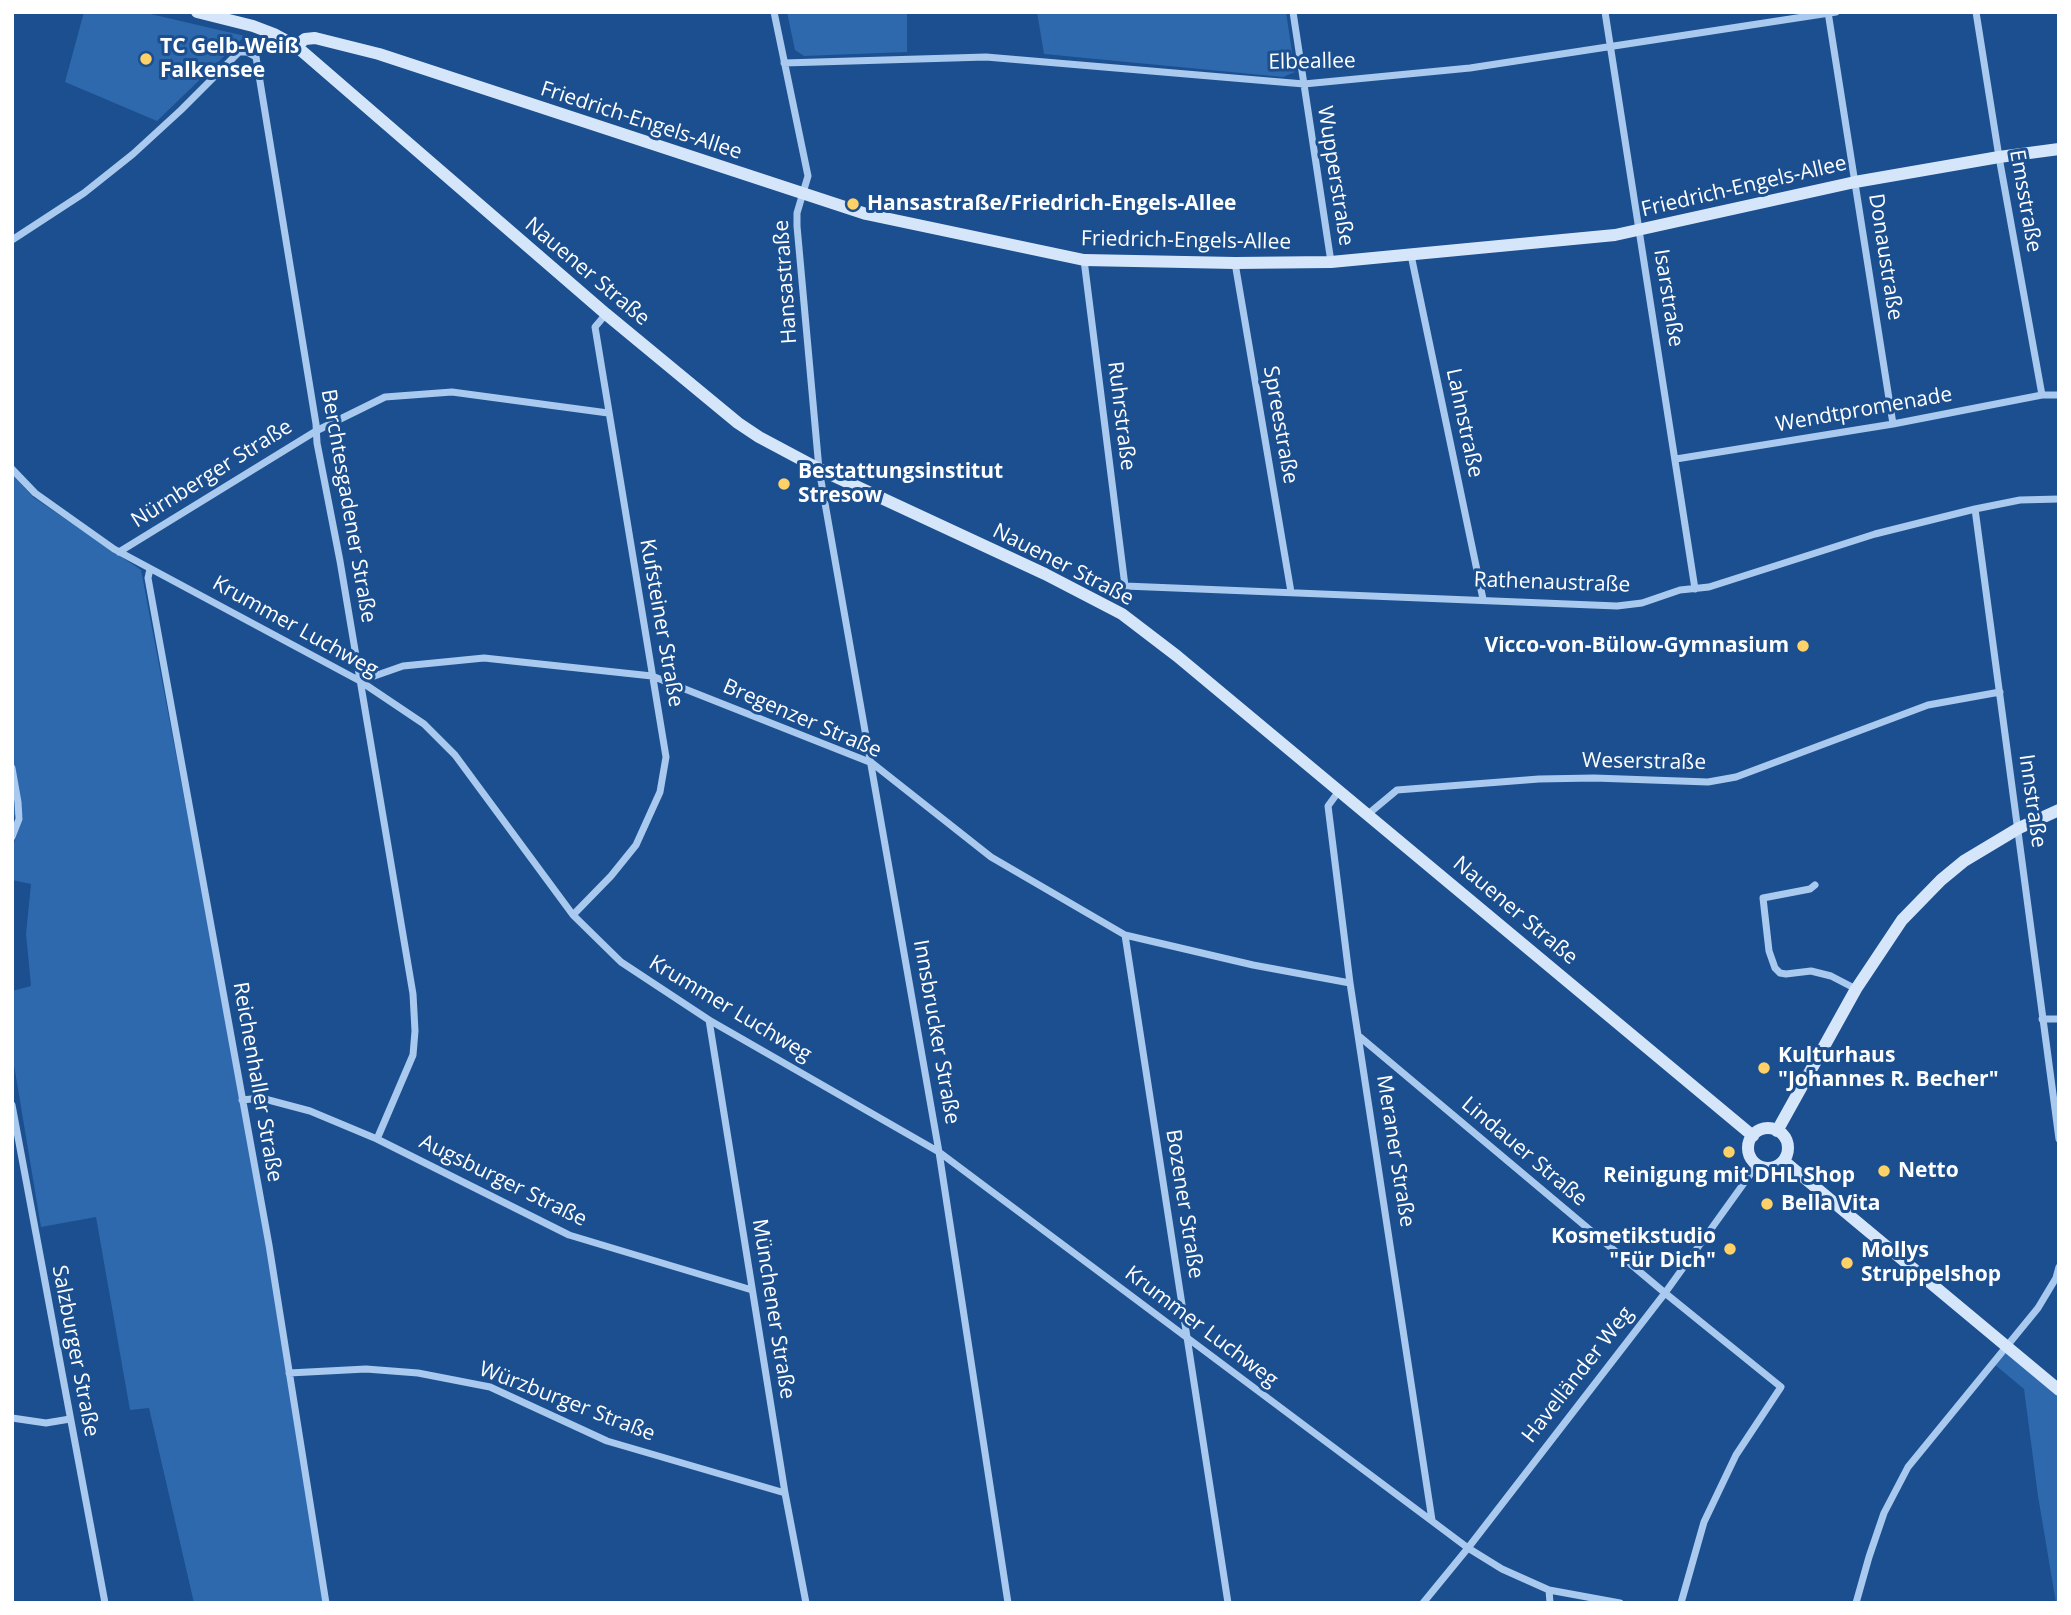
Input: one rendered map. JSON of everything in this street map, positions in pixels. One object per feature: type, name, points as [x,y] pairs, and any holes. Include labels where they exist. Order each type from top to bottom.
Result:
[{"type":"main road","name":"Nauener Straße","points":[[197,12],[253,26],[296,46],[606,314],[738,423],[759,437],[819,469],[1122,614],[1177,656],[1752,1136]]},
{"type":"main road","name":"Friedrich-Engels-Allee","points":[[296,46],[305,39],[315,38],[379,54],[866,214],[1084,260],[1331,262],[1615,235],[1855,182],[2059,149]]},
{"type":"main road","points":[[1777,1131],[1856,989],[1902,920],[1941,880],[1965,861],[2019,828],[2059,810]]},
{"type":"main road","points":[[1764,1129],[1777,1131],[1787,1141],[1787,1154],[1774,1168],[1762,1168],[1749,1154],[1749,1142],[1752,1136],[1764,1129]]},
{"type":"main road","points":[[1784,1160],[2059,1390]]},
{"type":"street","name":"Hansastraße","points":[[774,12],[808,176],[797,214],[797,226],[819,469]]},
{"type":"street","name":"Wupperstraße","points":[[1293,12],[1331,262]]},
{"type":"street","name":"Isarstraße","points":[[1605,12],[1695,589]]},
{"type":"street","name":"Emsstraße","points":[[1976,12],[2042,395]]},
{"type":"street","name":"Elbeallee","points":[[784,62],[986,57],[1304,84],[1470,68],[1831,13]]},
{"type":"street","name":"Donaustraße","points":[[1831,13],[1893,424]]},
{"type":"street","name":"Berchtesgadener Straße","points":[[12,240],[84,193],[133,154],[239,52],[247,52],[256,57],[316,431],[413,994],[415,1031],[409,1065],[377,1139]]},
{"type":"street","name":"Lahnstraße","points":[[1411,255],[1483,599]]},
{"type":"street","name":"Ruhrstraße","points":[[1084,260],[1124,575]]},
{"type":"street","name":"Spreestraße","points":[[1235,263],[1291,592]]},
{"type":"street","name":"Kufsteiner Straße","points":[[573,915],[611,876],[636,845],[660,792],[666,757],[595,327],[606,314]]},
{"type":"street","name":"Nürnberger Straße","points":[[119,552],[316,431],[385,397],[452,392],[608,413]]},
{"type":"street","name":"Wendtpromenade","points":[[1676,459],[1893,424],[2042,395],[2059,395]]},
{"type":"street","name":"Krummer Luchweg","points":[[12,469],[35,493],[119,552],[360,681],[424,724],[455,755],[573,915],[621,962],[709,1020],[939,1152],[1468,1548],[1502,1569],[1549,1590],[1620,1603]]},
{"type":"street","name":"Innsbrucker Straße","points":[[819,469],[939,1152],[1008,1603]]},
{"type":"street","name":"Rathenaustraße","points":[[1124,575],[1125,586],[1617,606],[1642,603],[1680,590],[1709,587],[1875,534],[1975,509],[2020,500],[2059,499]]},
{"type":"street","name":"Innstraße","points":[[1975,509],[2059,1139]]},
{"type":"street","name":"Reichenhaller Straße","points":[[150,569],[148,578],[269,1245],[326,1603]]},
{"type":"street","name":"Bregenzer Straße","points":[[360,681],[403,666],[484,658],[652,677],[872,763],[991,857],[1125,935],[1253,965],[1350,983]]},
{"type":"street","name":"Weserstraße","points":[[1367,815],[1397,790],[1539,779],[1708,782],[1736,777],[1928,705],[2000,692]]},
{"type":"street","points":[[12,768],[19,819],[12,837]]},
{"type":"street","name":"Meraner Straße","points":[[1339,792],[1328,806],[1350,983],[1432,1520]]},
{"type":"street","points":[[1815,885],[1810,889],[1763,898],[1769,951],[1780,973],[1811,971],[1831,976],[1856,989]]},
{"type":"street","name":"Bozener Straße","points":[[1125,935],[1228,1603]]},
{"type":"street","points":[[2042,1019],[2059,1019]]},
{"type":"street","name":"Münchener Straße","points":[[709,1020],[785,1493],[806,1603]]},
{"type":"street","name":"Lindauer Straße","points":[[1360,1037],[1781,1387],[1736,1455],[1704,1522],[1681,1603]]},
{"type":"street","points":[[2051,1081],[2059,1073]]},
{"type":"street","name":"Augsburger Straße","points":[[242,1100],[261,1098],[310,1111],[377,1139],[569,1235],[752,1290]]},
{"type":"street","name":"Salzburger Straße","points":[[12,1105],[105,1603]]},
{"type":"street","name":"Havelländer Weg","points":[[1423,1603],[1665,1293],[1757,1165]]},
{"type":"street","points":[[1856,1603],[1884,1513],[1908,1467],[2038,1308],[2056,1278],[2059,1267]]},
{"type":"street","name":"Würzburger Straße","points":[[289,1373],[366,1369],[418,1373],[490,1387],[607,1441],[785,1493]]},
{"type":"street","points":[[12,1418],[46,1423],[70,1419]]},
{"type":"street","points":[[1549,1590],[1550,1603]]},
{"type":"shaded area","name":"TC Gelb-Weiß Falkensee","points":[[84,12],[142,12],[245,36],[157,121],[65,82]]},
{"type":"shaded area","points":[[787,12],[907,12],[907,52],[804,56],[795,50]]},
{"type":"shaded area","points":[[1037,12],[1286,12],[1295,72],[1283,77],[1044,54]]},
{"type":"shaded area","points":[[12,474],[33,497],[141,570],[269,1245],[328,1603],[194,1603],[149,1408],[130,1410],[96,1217],[41,1227],[12,1053],[12,991],[31,986],[26,934],[31,884],[12,880],[12,849],[23,816],[12,815]]},
{"type":"shaded area","points":[[2007,1347],[2059,1390],[2059,1603],[2056,1603],[2038,1496],[2024,1389],[1994,1364]]},
{"type":"place","name":"TC Gelb-Weiß Falkensee","points":[[146,59]]},
{"type":"place","name":"Hansastraße/Friedrich-Engels-Allee","points":[[853,204]]},
{"type":"place","name":"Bestattungsinstitut Stresow","points":[[784,484]]},
{"type":"place","name":"Vicco-von-Bülow-Gymnasium","points":[[1803,646]]},
{"type":"place","name":"Kulturhaus \"Johannes R. Becher\"","points":[[1764,1068]]},
{"type":"place","name":"Reinigung mit DHL Shop","points":[[1729,1152]]},
{"type":"place","name":"Netto","points":[[1884,1171]]},
{"type":"place","name":"Bella Vita","points":[[1767,1204]]},
{"type":"place","name":"Kosmetikstudio \"Für Dich\"","points":[[1730,1249]]},
{"type":"place","name":"Mollys Struppelshop","points":[[1847,1263]]}]
